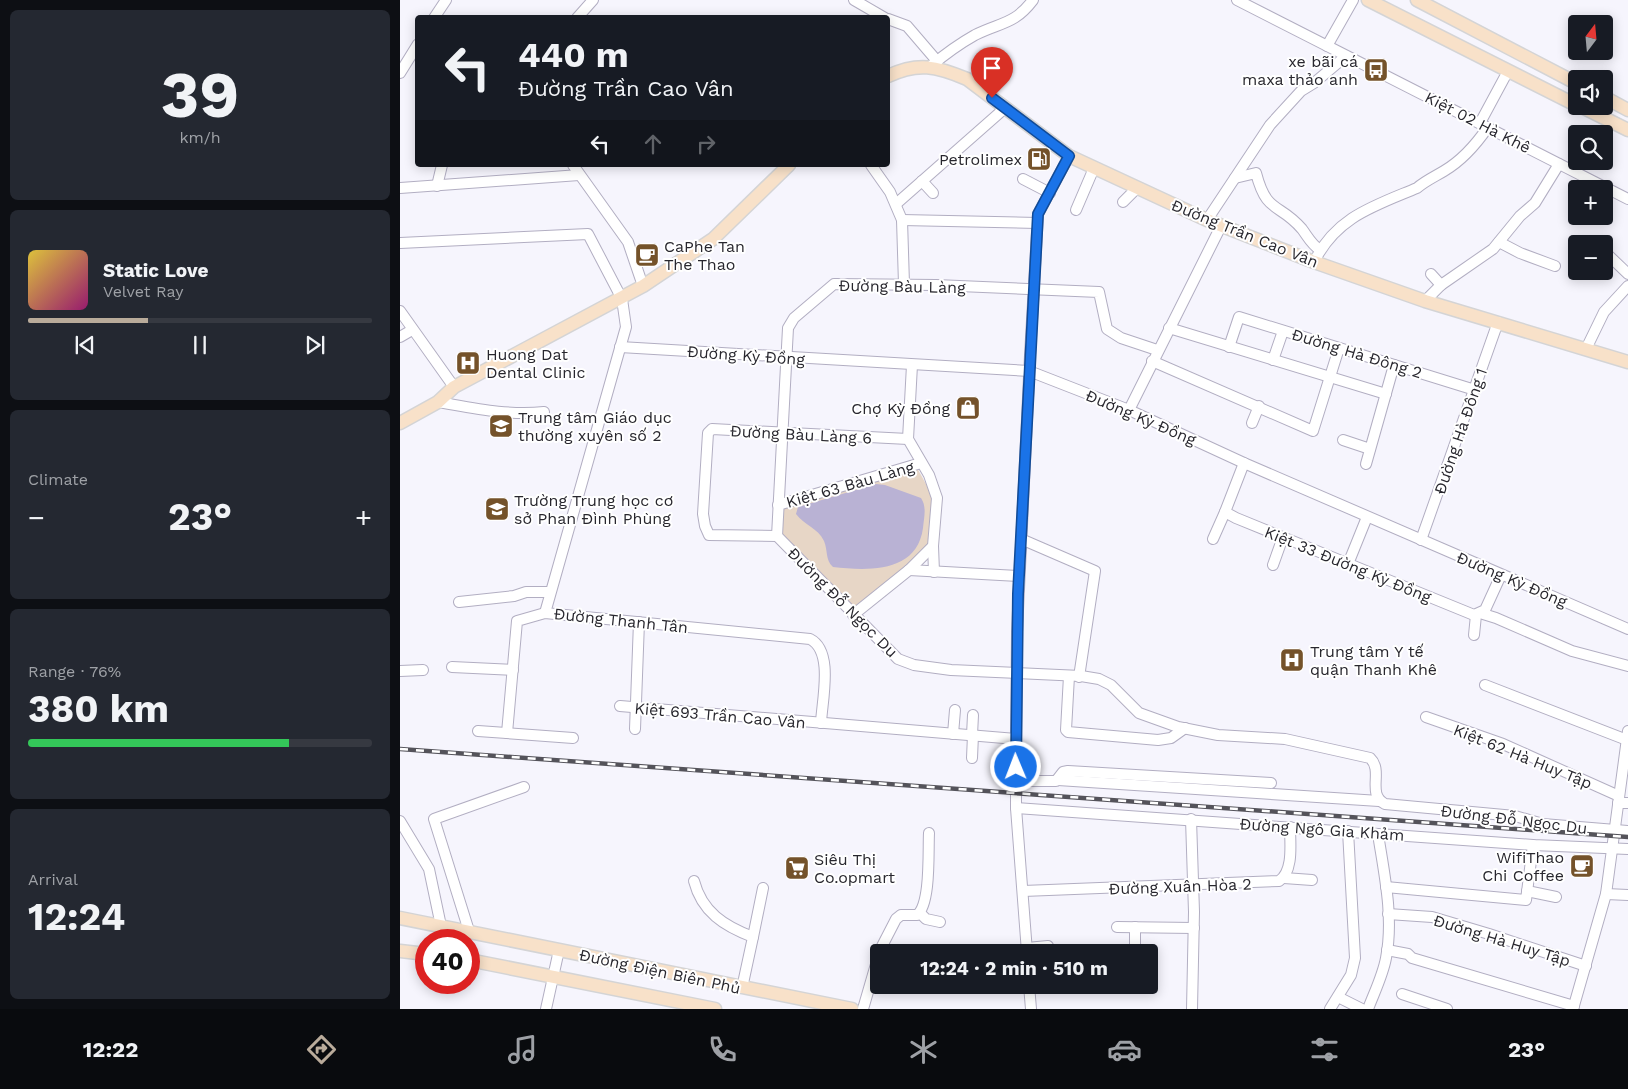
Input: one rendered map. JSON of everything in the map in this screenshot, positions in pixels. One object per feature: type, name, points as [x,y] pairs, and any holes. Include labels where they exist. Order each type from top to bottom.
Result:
[{"type":"main road","points":[[1368,0],[1568,100]]},
{"type":"main road","points":[[1415,24],[1421,2],[1568,79]]},
{"type":"main road","name":"Đường Trần Cao Vân","points":[[890,75],[912,67],[934,64],[967,79],[1069,156],[1207,220],[1314,262],[1425,301],[1628,362]]},
{"type":"main road","points":[[1613,102],[1628,110]]},
{"type":"main road","points":[[1598,115],[1628,130]]},
{"type":"main road","points":[[400,423],[438,402],[454,387],[622,299],[643,286],[713,239],[787,167]]},
{"type":"main road","name":"Đường Điện Biên Phủ","points":[[400,918],[458,929]]},
{"type":"main road","name":"Đường Điện Biên Phủ","points":[[480,933],[742,988],[807,1005],[852,1009]]},
{"type":"main road","points":[[400,951],[415,953]]},
{"type":"main road","name":"Đường Điện Biên Phủ","points":[[480,962],[715,1009]]},
{"type":"street","points":[[436,15],[446,0]]},
{"type":"street","points":[[580,15],[592,0]]},
{"type":"street","points":[[854,0],[881,15]]},
{"type":"street","points":[[890,20],[907,26],[934,64],[976,35],[1005,25],[1016,18],[1033,0]]},
{"type":"street","name":"Kiệt 02 Hà Khê","points":[[1237,0],[1628,199]]},
{"type":"street","points":[[1327,46],[1353,0]]},
{"type":"street","points":[[400,72],[415,49]]},
{"type":"street","points":[[1207,220],[1270,125],[1301,91],[1314,83],[1346,56]]},
{"type":"street","points":[[1314,262],[1320,250],[1332,235],[1356,214],[1417,188],[1446,170],[1478,141],[1508,71]]},
{"type":"street","points":[[896,204],[1005,108]]},
{"type":"street","points":[[1027,944],[1016,808],[1016,674],[1033,290],[1038,214],[1069,156]]},
{"type":"street","points":[[1425,301],[1441,285],[1493,249],[1520,216],[1535,203],[1559,164]]},
{"type":"street","points":[[438,186],[442,167]]},
{"type":"street","points":[[872,167],[896,204],[902,220],[904,284]]},
{"type":"street","points":[[400,188],[438,186],[576,168],[628,242],[643,286]]},
{"type":"street","points":[[1076,210],[1094,168]]},
{"type":"street","points":[[1235,178],[1256,173],[1264,198],[1302,229],[1313,245],[1320,250]]},
{"type":"street","points":[[1023,179],[1050,193]]},
{"type":"street","points":[[922,181],[933,192]]},
{"type":"street","points":[[1123,202],[1138,188]]},
{"type":"street","points":[[902,220],[1037,223]]},
{"type":"street","points":[[1129,410],[1157,350],[1221,226]]},
{"type":"street","name":"Đường Thanh Tân","points":[[400,243],[588,234],[622,299],[626,328],[545,613],[803,638],[816,642],[823,652],[824,666],[821,723]]},
{"type":"street","points":[[1499,242],[1520,253],[1555,266]]},
{"type":"street","points":[[1613,260],[1628,274]]},
{"type":"street","points":[[1431,274],[1441,285]]},
{"type":"street","name":"Đường Bàu Làng","points":[[777,536],[786,358],[790,322],[828,287],[840,282],[1099,292],[1107,329],[1121,338],[1157,350]]},
{"type":"street","points":[[1586,349],[1604,312],[1628,286]]},
{"type":"street","points":[[400,311],[454,387]]},
{"type":"street","name":"Đường Hà Đông 2","points":[[1229,347],[1238,317],[1475,390]]},
{"type":"street","name":"Đường Hà Đông 1","points":[[1422,540],[1498,322]]},
{"type":"street","points":[[1169,328],[1386,394]]},
{"type":"street","points":[[400,337],[412,330]]},
{"type":"street","points":[[1273,360],[1283,331]]},
{"type":"street","name":"Đường Kỳ Đồng","points":[[620,347],[1029,371],[1129,410],[1367,517],[1628,629]]},
{"type":"street","points":[[1152,361],[1292,420],[1313,431],[1339,348]]},
{"type":"street","points":[[912,365],[908,439],[929,475],[937,498],[933,546],[934,572]]},
{"type":"street","points":[[1366,464],[1394,365]]},
{"type":"street","points":[[438,402],[502,413],[524,414],[544,412]]},
{"type":"street","points":[[1252,423],[1259,406]]},
{"type":"street","name":"Đường Bàu Làng 6","points":[[709,535],[703,514],[708,433],[712,429],[908,439]]},
{"type":"street","points":[[1343,440],[1370,449]]},
{"type":"street","name":"Kiệt 63 Bàu Làng","points":[[778,505],[921,463]]},
{"type":"street","points":[[1213,539],[1244,463]]},
{"type":"street","name":"Kiệt 33 Đường Kỳ Đồng","points":[[1224,512],[1348,564],[1478,614],[1496,618],[1572,651],[1628,666]]},
{"type":"street","points":[[1348,564],[1367,517]]},
{"type":"street","name":"Đường Đỗ Ngọc Du","points":[[709,535],[777,536],[853,616],[898,659],[914,665],[951,670],[1099,679],[1111,685],[1139,713],[1185,728],[1218,735],[1286,739],[1370,758],[1376,768],[1375,794],[1379,801],[1385,804],[1515,816],[1543,824],[1628,831]]},
{"type":"street","points":[[1273,565],[1283,537]]},
{"type":"street","points":[[1021,540],[1095,571],[1074,676],[1066,730],[1068,732],[1158,740],[1172,738],[1185,728]]},
{"type":"street","points":[[853,616],[909,570],[933,546]]},
{"type":"street","points":[[909,570],[1019,576]]},
{"type":"street","points":[[1474,635],[1478,614],[1485,610],[1501,575]]},
{"type":"street","points":[[459,602],[514,596],[526,592],[550,592]]},
{"type":"street","points":[[507,733],[517,621],[545,613]]},
{"type":"street","points":[[635,729],[639,622]]},
{"type":"street","points":[[452,667],[512,670]]},
{"type":"street","points":[[400,671],[423,670]]},
{"type":"street","name":"Đường Hà Huy Tập","points":[[1485,685],[1627,736],[1622,801],[1615,830],[1606,894],[1574,1008]]},
{"type":"street","name":"Kiệt 693 Trần Cao Vân","points":[[620,706],[1016,739]]},
{"type":"street","points":[[953,734],[955,710]]},
{"type":"street","points":[[972,758],[973,715]]},
{"type":"street","name":"Kiệt 62 Hà Huy Tập","points":[[1426,718],[1503,744],[1622,801]]},
{"type":"street","points":[[478,731],[573,738]]},
{"type":"street","points":[[1058,780],[1063,772],[1068,771],[1271,783]]},
{"type":"street","points":[[1016,781],[1058,780],[1379,801]]},
{"type":"street","points":[[468,929],[434,819],[524,787]]},
{"type":"street","name":"Đường Ngô Gia Khảm","points":[[1016,808],[1191,819],[1533,845],[1628,849]]},
{"type":"street","points":[[1191,819],[1194,886],[1192,1009]]},
{"type":"street","points":[[400,821],[429,869],[441,926]]},
{"type":"street","points":[[1284,878],[1289,866],[1290,827]]},
{"type":"street","points":[[1330,1009],[1351,975],[1355,958],[1348,831]]},
{"type":"street","points":[[920,913],[926,892],[929,833]]},
{"type":"street","points":[[1368,1009],[1386,959],[1387,950],[1388,914],[1386,887],[1378,834]]},
{"type":"street","points":[[1386,887],[1526,900],[1533,845]]},
{"type":"street","name":"Đường Xuân Hòa 2","points":[[1023,890],[1194,886],[1279,882],[1284,878],[1312,880]]},
{"type":"street","points":[[694,881],[698,898],[716,917],[738,931],[753,937]]},
{"type":"street","points":[[742,988],[763,888]]},
{"type":"street","points":[[1527,891],[1556,897]]},
{"type":"street","points":[[1606,894],[1628,895]]},
{"type":"street","points":[[920,913],[926,919],[940,922]]},
{"type":"street","points":[[884,944],[900,915],[920,913]]},
{"type":"street","name":"Đường Hà Huy Tập","points":[[1388,914],[1432,917],[1586,966]]},
{"type":"street","points":[[1116,927],[1194,928]]},
{"type":"street","points":[[1135,927],[1135,944]]},
{"type":"street","points":[[546,1009],[558,950]]},
{"type":"street","points":[[1387,950],[1408,954],[1412,958],[1574,1008]]},
{"type":"street","points":[[863,1009],[870,984]]},
{"type":"street","points":[[1030,994],[1031,1009]]},
{"type":"street","points":[[1402,994],[1447,1009]]},
{"type":"street","points":[[1338,997],[1362,1009]]},
{"type":"shaded area","points":[[916,466],[931,493],[933,537],[929,547],[860,608],[854,607],[780,535],[782,505]]},
{"type":"shaded area","points":[[876,484],[885,485],[921,498],[925,512],[919,543],[911,554],[889,566],[861,569],[833,567],[830,564],[824,541],[818,533],[796,514],[798,507]]},
{"type":"railway","points":[[400,749],[1628,837]]},
{"type":"place","name":"xe bãi cá maxa thảo anh","points":[[1376,70]]},
{"type":"place","name":"Petrolimex","points":[[1039,159]]},
{"type":"place","name":"CaPhe Tan The Thao","points":[[647,255]]},
{"type":"place","name":"Huong Dat Dental Clinic","points":[[468,363]]},
{"type":"place","name":"Chợ Kỳ Đồng","points":[[968,408]]},
{"type":"place","name":"Trung tâm Giáo dục thường xuyên số 2","points":[[501,426]]},
{"type":"place","name":"Trường Trung học cơ sở Phan Đình Phùng","points":[[497,509]]},
{"type":"place","name":"Trung tâm Y tế quận Thanh Khê","points":[[1292,660]]},
{"type":"place","name":"WifiThao Chi Coffee","points":[[1582,866]]},
{"type":"place","name":"Siêu Thị Co.opmart","points":[[797,868]]},
{"type":"route","points":[[992,98],[1069,156],[1038,214],[1018,594],[1016,767]]}]
